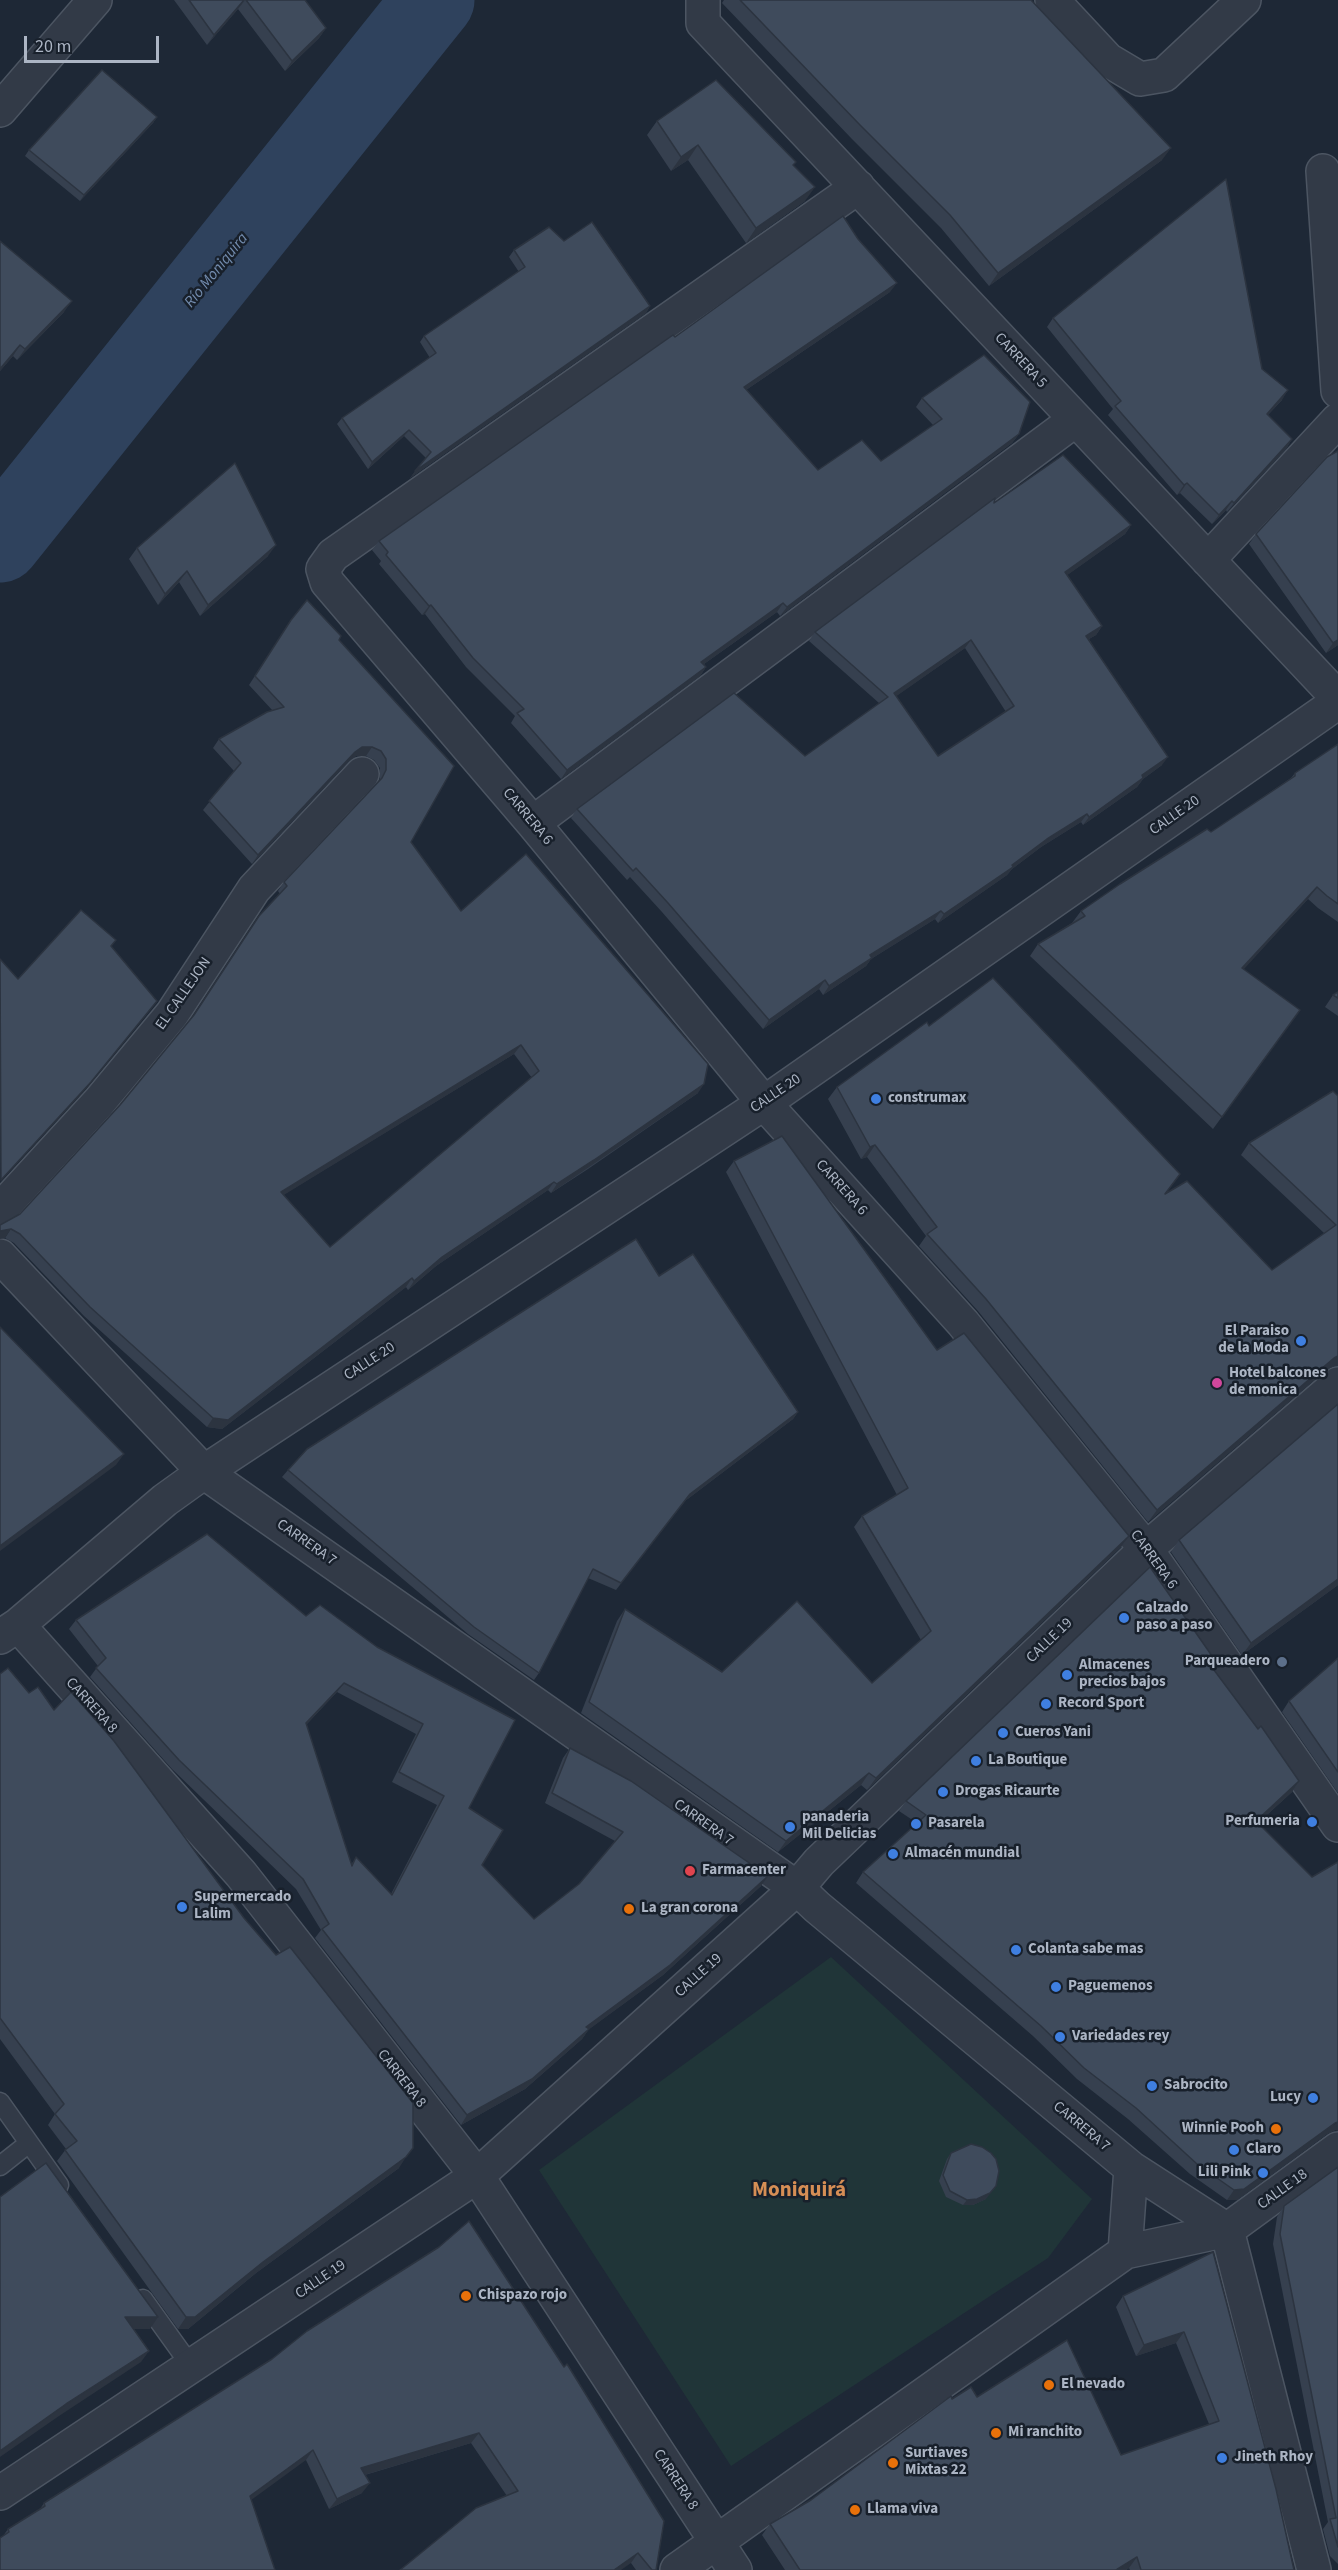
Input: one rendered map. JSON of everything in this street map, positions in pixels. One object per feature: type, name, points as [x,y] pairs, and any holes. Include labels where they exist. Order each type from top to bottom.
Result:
[{"type":"street","points":[[0,110],[95,0]]},
{"type":"street","points":[[1053,0],[1108,60],[1140,79],[1164,75],[1244,0]]},
{"type":"street","name":"CARRERA 5","points":[[703,12],[858,187],[1338,698]]},
{"type":"street","points":[[1323,171],[1338,391]]},
{"type":"street","name":"CARRERA 6","points":[[858,187],[333,555],[323,569],[327,582],[533,823],[764,1103],[963,1323],[1146,1549],[1338,1825]]},
{"type":"street","points":[[533,823],[1075,420]]},
{"type":"street","points":[[1208,560],[1338,420]]},
{"type":"street","name":"CALLE 20","points":[[9,1631],[165,1500],[204,1472],[764,1103],[1338,702]]},
{"type":"street","name":"EL CALLEJON","points":[[0,1210],[99,1102],[172,1014],[254,890],[362,774]]},
{"type":"street","name":"CARRERA 7","points":[[0,1256],[204,1472],[797,1888],[1131,2168],[1227,2230]]},
{"type":"street","name":"CALLE 19","points":[[0,2493],[477,2176],[797,1888],[819,1862],[1146,1549],[1338,1384]]},
{"type":"street","name":"CARRERA 8","points":[[9,1631],[241,1875],[477,2176],[735,2570]]},
{"type":"street","name":"CALLE 18","points":[[1227,2230],[1338,2149]]},
{"type":"street","points":[[1125,2252],[1131,2168]]},
{"type":"street","points":[[677,2570],[1125,2252],[1227,2230],[1314,2570]]},
{"type":"lane","points":[[0,2102],[71,2201]]},
{"type":"lane","points":[[0,2166],[29,2143]]},
{"type":"lane","points":[[135,2289],[191,2366]]},
{"type":"green space","points":[[831,1957],[1092,2199],[1048,2258],[731,2466],[539,2170]]},
{"type":"building","points":[[189,0],[244,0],[214,35]]},
{"type":"building","points":[[246,0],[305,0],[326,28],[292,61]]},
{"type":"building","points":[[740,0],[1031,0],[1171,148],[998,273],[950,215]]},
{"type":"building","points":[[102,70],[157,117],[84,195],[29,150]]},
{"type":"building","points":[[716,80],[796,162],[793,165],[815,187],[756,228],[698,145],[681,157],[657,121]]},
{"type":"building","points":[[1226,179],[1262,369],[1288,390],[1267,414],[1292,439],[1234,503],[1232,501],[1219,515],[1187,483],[1184,485],[1115,406],[1121,401],[1053,318]]},
{"type":"building","points":[[843,216],[858,239],[897,283],[744,387],[818,470],[862,440],[881,461],[942,419],[922,398],[984,355],[1030,402],[1019,434],[787,607],[783,603],[701,662],[706,667],[567,770],[517,713],[524,709],[473,658],[431,605],[429,606],[386,555],[388,552],[379,541],[673,335],[675,337]]},
{"type":"building","points":[[592,222],[650,306],[415,471],[431,452],[409,430],[372,462],[342,418],[436,353],[424,336],[525,267],[514,250],[549,227],[564,241]]},
{"type":"building","points":[[0,241],[72,301],[25,349],[20,345],[0,369]]},
{"type":"building","points":[[1338,451],[1338,640],[1333,643],[1256,534],[1327,457]]},
{"type":"building","points":[[1063,455],[1131,525],[1065,572],[1102,626],[1086,636],[1168,757],[1089,817],[1087,814],[1047,839],[1012,865],[1013,867],[944,914],[941,911],[870,955],[872,958],[829,986],[825,980],[769,1020],[668,903],[636,868],[633,871],[577,809],[734,693],[805,756],[888,697],[815,632],[995,498],[994,503]],"holes":[[[971,640],[1014,706],[938,756],[894,693]]]},
{"type":"building","points":[[235,463],[276,545],[208,605],[187,571],[165,594],[137,548]]},
{"type":"building","points":[[307,600],[341,636],[339,640],[454,766],[411,842],[461,911],[526,854],[708,1064],[704,1084],[594,1160],[557,1184],[554,1182],[442,1257],[414,1281],[412,1278],[228,1420],[213,1418],[90,1307],[20,1234],[11,1229],[0,1231],[0,1225],[20,1214],[120,1105],[194,1015],[259,916],[287,886],[284,882],[382,778],[386,770],[386,759],[381,751],[372,747],[362,747],[258,855],[209,801],[241,763],[219,739],[267,712],[284,707],[255,676],[291,620]],"holes":[[[521,1045],[539,1071],[330,1247],[281,1192]]]},
{"type":"building","points":[[1338,744],[1338,904],[1317,887],[1242,968],[1300,1010],[1222,1117],[1038,944],[1085,916],[1081,911],[1120,884],[1207,829],[1211,832],[1295,776],[1295,773]]},
{"type":"building","points":[[81,910],[116,940],[111,946],[157,1001],[91,1082],[1,1180],[0,959],[18,979]]},
{"type":"building","points":[[993,978],[1180,1174],[1165,1194],[1187,1181],[1272,1270],[1336,1225],[1249,1143],[1333,1091],[1338,1096],[1338,1356],[1157,1510],[986,1299],[927,1234],[937,1227],[875,1145],[870,1147],[837,1087],[927,1022],[929,1026]]},
{"type":"building","points":[[782,1136],[937,1350],[964,1333],[1129,1536],[876,1778],[869,1773],[786,1841],[589,1702],[625,1609],[722,1672],[797,1601],[872,1683],[931,1631],[862,1516],[908,1488],[734,1161]]},
{"type":"building","points":[[636,1239],[659,1276],[693,1254],[798,1412],[690,1494],[621,1583],[593,1569],[539,1673],[474,1627],[288,1470],[307,1449]]},
{"type":"building","points":[[0,1327],[124,1454],[0,1546]]},
{"type":"building","points":[[1338,1404],[1338,1579],[1251,1643],[1179,1540]]},
{"type":"building","points":[[207,1534],[306,1616],[320,1605],[377,1647],[515,1720],[469,1808],[503,1830],[482,1865],[534,1919],[579,1884],[623,1832],[552,1793],[570,1748],[631,1781],[768,1876],[670,1965],[586,2027],[589,2029],[532,2079],[467,2115],[322,1929],[329,1924],[303,1879],[179,1760],[96,1668],[106,1658],[76,1620]],"holes":[[[344,1683],[423,1724],[399,1772],[444,1796],[392,1895],[356,1857],[352,1866],[306,1723]]]},
{"type":"building","points":[[1150,1567],[1219,1666],[1214,1670],[1258,1729],[1261,1726],[1299,1781],[1256,1821],[1312,1877],[1338,1862],[1338,2122],[1244,2189],[1234,2190],[1197,2164],[1136,2108],[1084,2068],[1041,2026],[863,1872],[926,1815],[906,1801]]},
{"type":"building","points":[[1338,1658],[1338,1772],[1289,1701]]},
{"type":"building","points":[[8,1668],[29,1693],[38,1687],[54,1710],[71,1692],[114,1741],[244,1918],[276,1955],[290,1947],[413,2103],[413,2148],[406,2157],[263,2262],[195,2317],[186,2317],[65,2150],[77,2141],[55,2114],[64,2104],[0,2018],[0,1674]]},
{"type":"building","points":[[971,2144],[991,2153],[996,2159],[999,2171],[996,2186],[990,2193],[977,2199],[967,2200],[950,2191],[943,2175],[951,2153]]},
{"type":"building","points":[[46,2163],[158,2317],[125,2317],[149,2351],[66,2404],[0,2451],[0,2197]]},
{"type":"building","points":[[1338,2167],[1338,2547],[1330,2519],[1336,2518],[1280,2234],[1284,2206]]},
{"type":"building","points":[[469,2221],[564,2367],[567,2364],[664,2521],[656,2570],[652,2570],[638,2553],[614,2570],[400,2570],[476,2508],[518,2491],[479,2433],[361,2468],[370,2483],[337,2499],[313,2450],[250,2496],[275,2570],[0,2570],[0,2538],[9,2532],[8,2529],[45,2506],[44,2503],[272,2359],[307,2331],[439,2247]]},
{"type":"building","points":[[1213,2252],[1276,2489],[1294,2570],[1141,2570],[1137,2557],[1116,2570],[800,2570],[770,2524],[811,2500],[951,2396],[952,2399],[971,2387],[977,2397],[1067,2340],[1121,2455],[1219,2421],[1184,2332],[1144,2345],[1123,2296]]},
{"type":"waterway","name":"Río Moniquira","points":[[0,542],[434,0]]},
{"type":"place","name":"construmax","points":[[876,1099]]},
{"type":"place","name":"El Paraiso de la Moda","points":[[1301,1341]]},
{"type":"place","name":"Hotel balcones de monica","points":[[1217,1383]]},
{"type":"place","name":"Calzado paso a paso","points":[[1124,1618]]},
{"type":"place","name":"Parqueadero","points":[[1282,1662]]},
{"type":"place","name":"Almacenes precios bajos","points":[[1067,1675]]},
{"type":"place","name":"Record Sport","points":[[1046,1704]]},
{"type":"place","name":"Cueros Yani","points":[[1003,1733]]},
{"type":"place","name":"La Boutique","points":[[976,1761]]},
{"type":"place","name":"Drogas Ricaurte","points":[[943,1792]]},
{"type":"place","name":"Perfumeria","points":[[1312,1822]]},
{"type":"place","name":"Pasarela","points":[[916,1824]]},
{"type":"place","name":"panaderia Mil Delicias","points":[[790,1827]]},
{"type":"place","name":"Almacén mundial","points":[[893,1854]]},
{"type":"place","name":"Farmacenter","points":[[690,1871]]},
{"type":"place","name":"Supermercado Lalim","points":[[182,1907]]},
{"type":"place","name":"La gran corona","points":[[629,1909]]},
{"type":"place","name":"Colanta sabe mas","points":[[1016,1950]]},
{"type":"place","name":"Paguemenos","points":[[1056,1987]]},
{"type":"place","name":"Variedades rey","points":[[1060,2037]]},
{"type":"place","name":"Sabrocito","points":[[1152,2086]]},
{"type":"place","name":"Lucy","points":[[1313,2098]]},
{"type":"place","name":"Winnie Pooh","points":[[1276,2129]]},
{"type":"place","name":"Claro","points":[[1234,2150]]},
{"type":"place","name":"Lili Pink","points":[[1263,2173]]},
{"type":"place","name":"Chispazo rojo","points":[[466,2296]]},
{"type":"place","name":"El nevado","points":[[1049,2385]]},
{"type":"place","name":"Mi ranchito","points":[[996,2433]]},
{"type":"place","name":"Jineth Rhoy","points":[[1222,2458]]},
{"type":"place","name":"Surtiaves Mixtas 22","points":[[893,2463]]},
{"type":"place","name":"Llama viva","points":[[855,2510]]},
{"type":"district","name":"Moniquirá","points":[[799,2191]]}]
